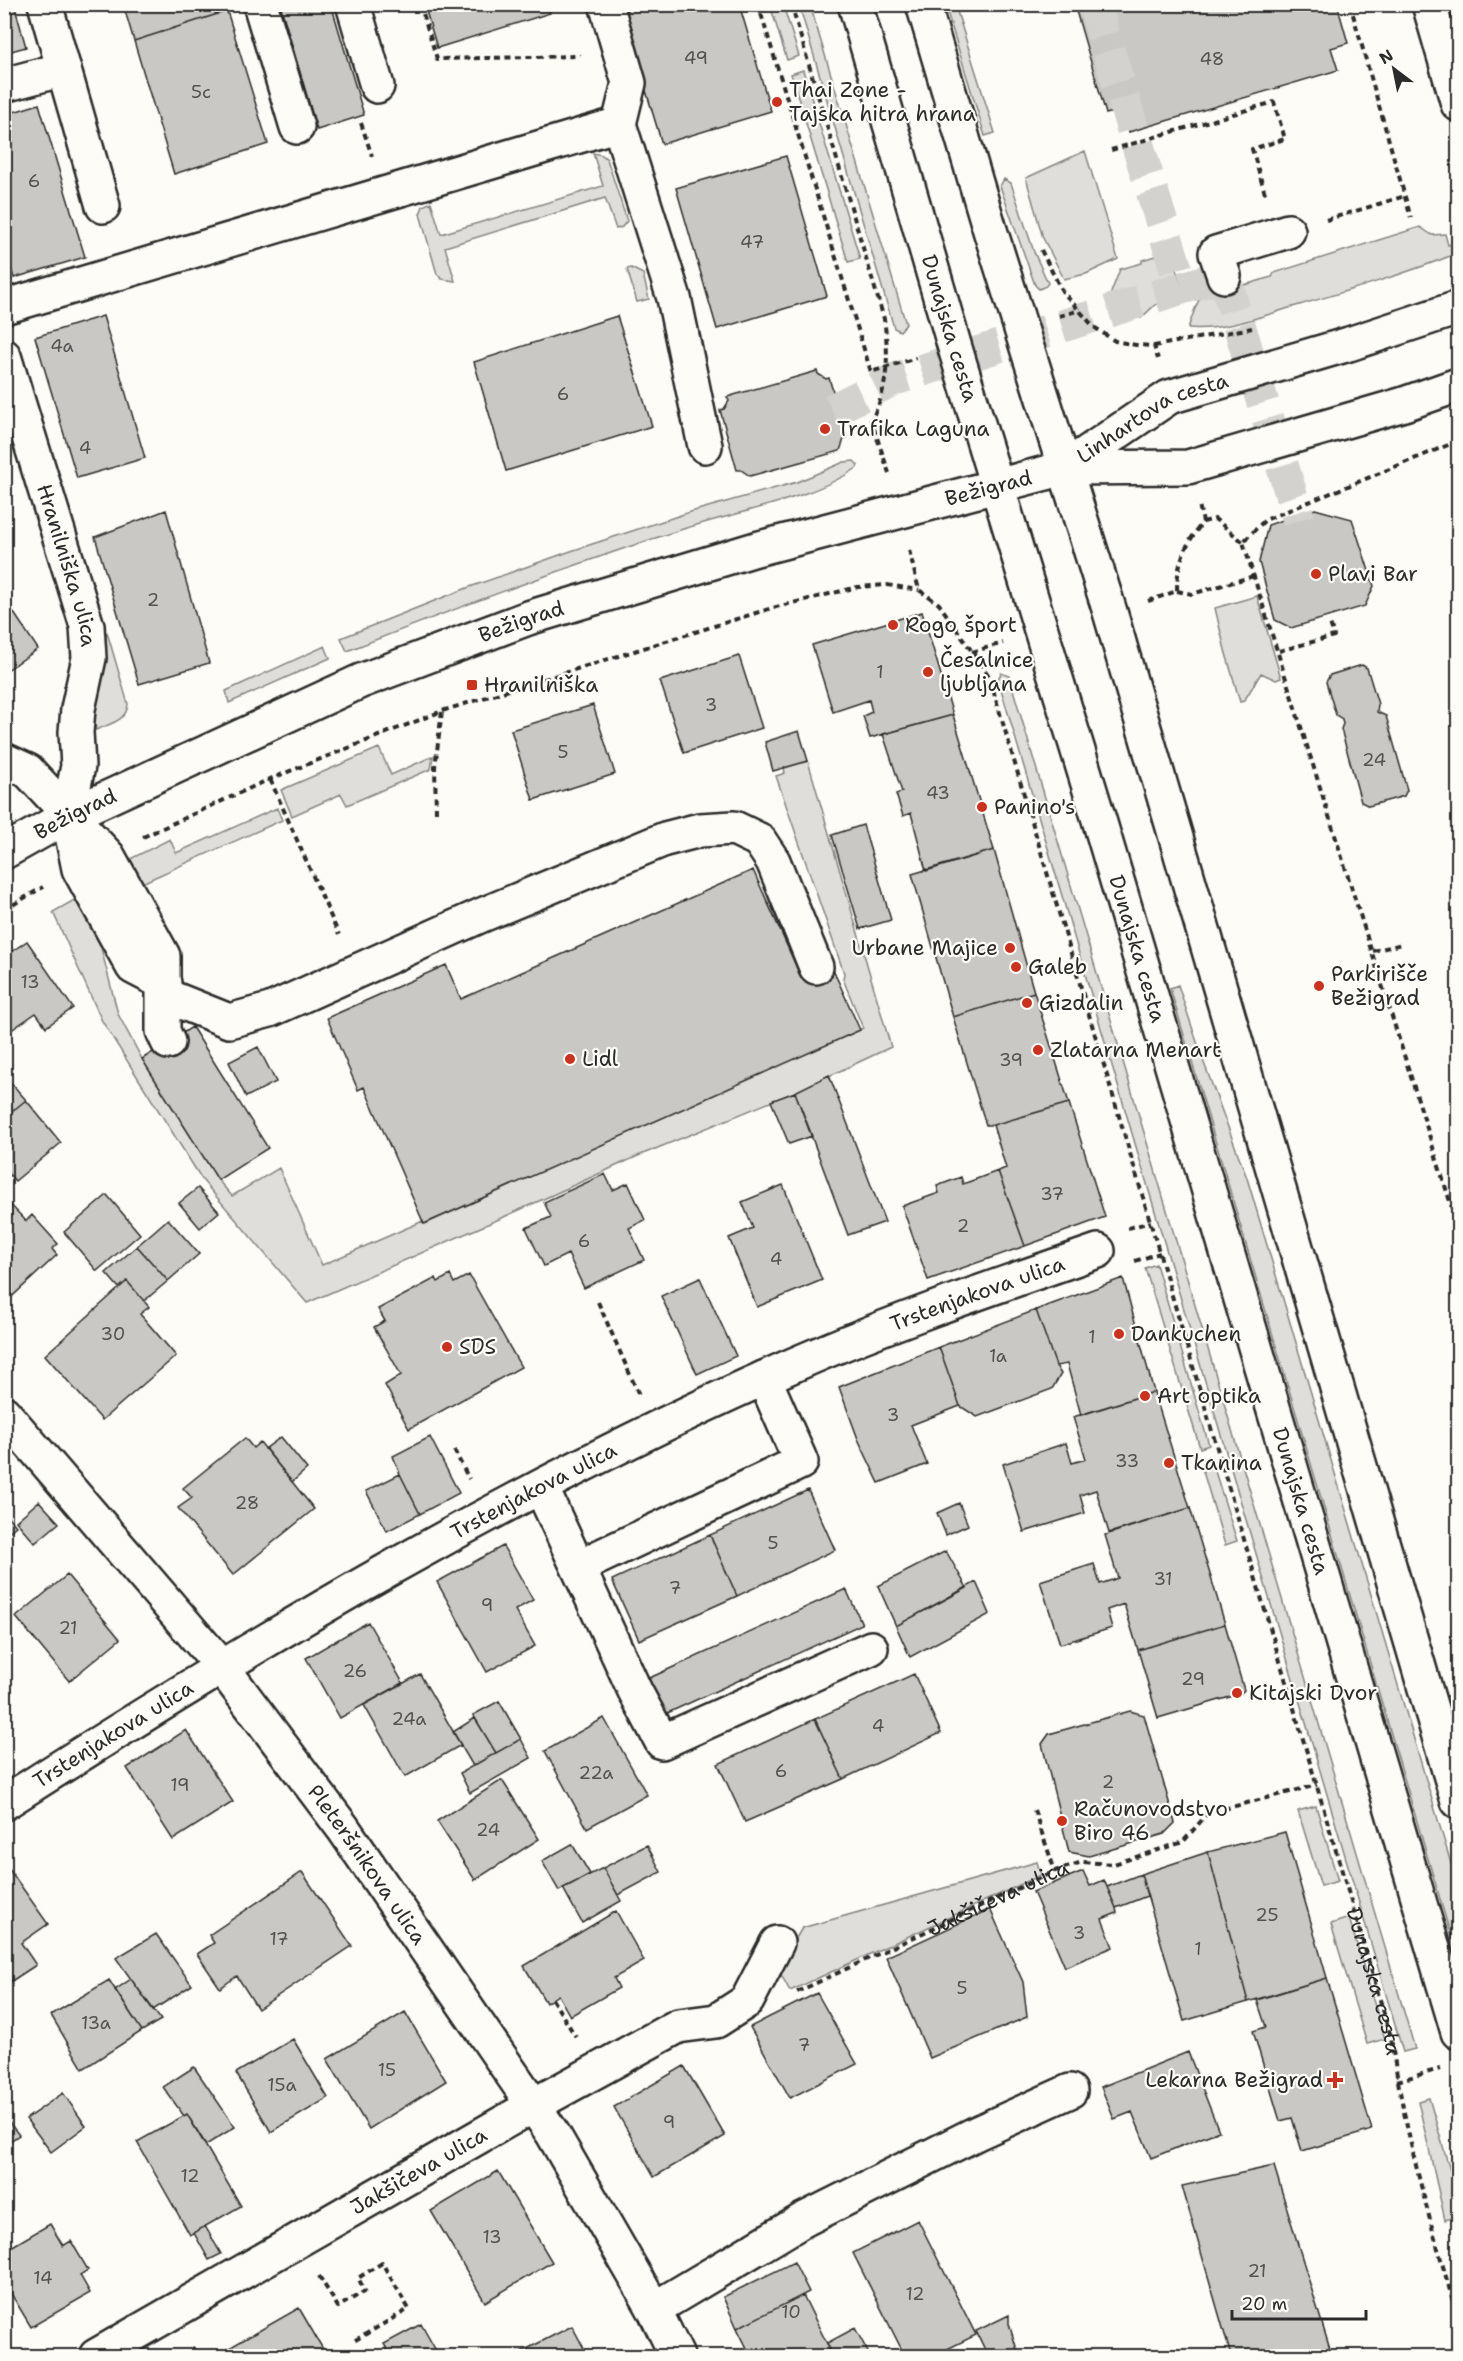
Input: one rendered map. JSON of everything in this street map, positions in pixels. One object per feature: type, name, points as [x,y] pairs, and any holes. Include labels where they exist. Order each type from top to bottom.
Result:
[{"type":"main road","points":[[45,4],[104,206]]},
{"type":"main road","points":[[260,4],[297,127]]},
{"type":"main road","points":[[353,4],[377,86]]},
{"type":"main road","points":[[606,4],[629,83],[620,124],[674,298],[705,446]]},
{"type":"main road","name":"Dunajska cesta","points":[[855,4],[955,348],[999,485],[1458,2032]]},
{"type":"main road","points":[[923,4],[990,230],[1110,612],[1458,1801]]},
{"type":"main road","points":[[1429,4],[1458,104]]},
{"type":"main road","points":[[4,85],[64,69]]},
{"type":"main road","points":[[4,307],[620,124]]},
{"type":"main road","points":[[1224,276],[1216,253],[1283,232]]},
{"type":"main road","name":"Linhartova cesta","points":[[1065,468],[1169,398],[1371,337],[1458,308]]},
{"type":"main road","name":"Hranilniška ulica","points":[[4,356],[87,626],[89,658],[78,709],[76,732],[78,766],[68,816]]},
{"type":"main road","name":"Linhartova cesta","points":[[1065,468],[1188,467],[1404,404],[1458,385]]},
{"type":"main road","name":"Bežigrad","points":[[4,852],[68,816],[361,681],[528,618],[756,549],[1065,468]]},
{"type":"main road","points":[[4,760],[28,771],[68,816],[79,869],[133,967],[164,989],[229,1021],[270,1010],[482,915],[664,839],[700,830],[734,828],[759,840],[773,861],[816,966]]},
{"type":"main road","points":[[164,989],[163,1031],[168,1042]]},
{"type":"main road","name":"Trstenjakova ulica","points":[[4,1803],[222,1667],[369,1580],[541,1487],[764,1378],[922,1312],[1098,1251]]},
{"type":"main road","points":[[578,1567],[801,1462],[764,1378]]},
{"type":"main road","name":"Pleteršnikova ulica","points":[[4,1413],[222,1667],[343,1828],[534,2105],[654,2309],[678,2356]]},
{"type":"main road","points":[[541,1487],[644,1710],[662,1742],[871,1648]]},
{"type":"main road","name":"Jakšičeva ulica","points":[[96,2356],[534,2105],[678,2026],[716,2021],[747,2001],[777,1943]]},
{"type":"main road","points":[[654,2309],[803,2220],[977,2133],[1070,2091]]},
{"type":"path","points":[[420,4],[437,59],[586,56],[618,47]]},
{"type":"path","points":[[758,4],[871,372],[913,358]]},
{"type":"path","points":[[791,4],[884,319],[888,341],[882,394],[871,420],[883,449]]},
{"type":"path","points":[[1058,7],[1065,4]]},
{"type":"path","points":[[1350,4],[1411,218]]},
{"type":"path","points":[[377,86],[368,116],[361,122],[383,194]]},
{"type":"path","points":[[1111,150],[1274,102],[1285,138],[1252,149],[1283,232],[1406,196]]},
{"type":"path","points":[[1040,248],[1062,291],[1094,327],[1107,337],[1125,343],[1154,345],[1261,325]]},
{"type":"path","points":[[1058,317],[1081,310]]},
{"type":"path","points":[[1154,345],[1159,363]]},
{"type":"path","points":[[1243,542],[1265,520],[1458,441]]},
{"type":"path","points":[[1199,507],[1203,522]]},
{"type":"path","points":[[1177,591],[1177,570],[1180,562],[1191,538],[1203,522],[1215,519],[1243,542],[1458,1227]]},
{"type":"path","points":[[135,841],[270,779],[442,711],[772,608],[858,587],[887,585],[919,590],[913,562]]},
{"type":"path","points":[[1159,597],[1177,591],[1192,594],[1254,576]]},
{"type":"path","name":"Dunajska cesta","points":[[919,590],[939,604],[989,676],[1391,2037],[1397,2081],[1431,2226],[1458,2318]]},
{"type":"path","points":[[1279,651],[1334,636],[1330,623]]},
{"type":"path","points":[[972,652],[998,645]]},
{"type":"path","points":[[436,812],[435,767],[442,711]]},
{"type":"path","points":[[270,779],[356,972]]},
{"type":"path","points":[[4,910],[48,884]]},
{"type":"path","points":[[1373,951],[1402,944]]},
{"type":"path","points":[[1123,1229],[1151,1221]]},
{"type":"path","points":[[1132,1262],[1160,1253]]},
{"type":"path","points":[[598,1302],[641,1400]]},
{"type":"path","points":[[454,1450],[472,1485]]},
{"type":"path","name":"Jakšičeva ulica","points":[[747,2001],[783,1999],[1055,1871],[1082,1862],[1114,1864],[1183,1842],[1208,1813],[1317,1785]]},
{"type":"path","points":[[1034,1810],[1055,1871]]},
{"type":"path","points":[[552,1999],[582,2046]]},
{"type":"path","points":[[1397,2081],[1448,2067]]},
{"type":"path","points":[[319,2276],[338,2307],[365,2291],[358,2278],[382,2263],[409,2309],[352,2342]]},
{"type":"path","points":[[193,2349],[198,2356]]},
{"type":"shaded area","points":[[770,5],[783,5],[799,56],[787,60]]},
{"type":"shaded area","points":[[799,5],[810,5],[906,324],[900,331],[894,328]]},
{"type":"shaded area","points":[[945,5],[955,5],[995,133],[985,136]]},
{"type":"shaded area","points":[[803,70],[860,259],[848,262],[791,74]]},
{"type":"shaded area","points":[[1085,151],[1118,259],[1086,274],[1064,279],[1043,238],[1026,178]]},
{"type":"shaded area","points":[[593,153],[607,159],[627,221],[622,227],[616,229],[605,198],[445,247],[455,281],[442,279],[437,274],[420,214],[423,206],[431,202],[441,234],[603,186]]},
{"type":"shaded area","points":[[1004,179],[1011,183],[1034,252],[1048,283],[1039,289],[1035,285],[1000,186]]},
{"type":"shaded area","points":[[1420,227],[1432,235],[1445,234],[1448,245],[1458,242],[1458,253],[1378,281],[1256,318],[1229,325],[1188,328],[1198,302],[1207,291],[1253,283],[1272,277],[1274,273]]},
{"type":"shaded area","points":[[1171,251],[1184,297],[1155,305],[1141,318],[1124,310],[1109,298],[1120,269]]},
{"type":"shaded area","points":[[631,268],[643,274],[649,299],[637,302],[627,269]]},
{"type":"shaded area","points":[[854,461],[858,465],[857,468],[838,479],[794,497],[699,524],[594,559],[347,651],[341,638],[467,588],[571,551],[687,513],[797,482],[844,462]]},
{"type":"shaded area","points":[[1257,596],[1281,678],[1276,680],[1261,673],[1244,701],[1240,702],[1215,608]]},
{"type":"shaded area","points":[[107,632],[128,704],[121,718],[96,730],[93,709]]},
{"type":"shaded area","points":[[325,646],[330,658],[229,703],[226,691]]},
{"type":"shaded area","points":[[1001,673],[1009,676],[1415,2049],[1403,2052],[998,679]]},
{"type":"shaded area","points":[[379,748],[391,775],[433,756],[431,769],[347,805],[341,794],[292,816],[281,790]]},
{"type":"shaded area","points":[[808,761],[891,1047],[795,1092],[638,1156],[307,1303],[203,1181],[102,1021],[53,912],[76,899],[100,944],[118,1014],[142,1059],[218,1180],[232,1196],[279,1168],[322,1265],[423,1221],[425,1224],[863,1028],[843,979],[844,973],[776,776],[785,773],[784,768]]},
{"type":"shaded area","points":[[277,808],[282,820],[142,883],[130,859],[170,839],[176,853]]},
{"type":"shaded area","points":[[1178,985],[1247,1178],[1458,1887],[1458,1960],[1170,988]]},
{"type":"shaded area","points":[[1156,1264],[1209,1445],[1200,1448],[1145,1268]]},
{"type":"shaded area","points":[[1213,1465],[1237,1541],[1225,1545],[1202,1468]]},
{"type":"shaded area","points":[[1458,1586],[1458,1712],[1451,1666],[1451,1649]]},
{"type":"shaded area","points":[[1316,1806],[1338,1881],[1321,1886],[1298,1811]]},
{"type":"shaded area","points":[[1037,1862],[1041,1875],[790,1991],[778,1969],[802,1928]]},
{"type":"shaded area","points":[[1349,1918],[1385,2039],[1367,2044],[1331,1924]]},
{"type":"shaded area","points":[[1429,2098],[1458,2198],[1458,2216],[1445,2220],[1418,2101]]},
{"type":"building","points":[[4,4],[14,4],[26,47],[4,53]]},
{"type":"building","points":[[123,4],[226,4],[227,11],[134,41]]},
{"type":"building","points":[[280,4],[331,4],[364,115],[317,130]]},
{"type":"building","points":[[424,4],[547,4],[550,13],[437,48]]},
{"type":"building","points":[[620,4],[739,4],[771,111],[662,144]]},
{"type":"building","points":[[1074,4],[1337,4],[1348,43],[1331,48],[1338,70],[1129,132],[1123,109],[1106,114]]},
{"type":"building","points":[[227,11],[268,144],[174,174],[134,41]]},
{"type":"building","points":[[39,104],[85,257],[14,278],[4,247],[4,115]]},
{"type":"building","points":[[786,156],[827,296],[717,329],[676,188]]},
{"type":"building","points":[[103,316],[145,458],[77,478],[35,337]]},
{"type":"building","points":[[617,316],[652,426],[506,471],[474,362]]},
{"type":"building","points":[[817,371],[826,379],[829,378],[847,438],[844,439],[840,451],[750,476],[737,470],[720,410],[724,409],[729,401],[727,397]]},
{"type":"building","name":"Plavi Bar","points":[[1315,509],[1352,519],[1374,586],[1365,606],[1291,628],[1275,620],[1259,562],[1268,525]]},
{"type":"building","points":[[166,510],[209,663],[139,684],[95,537]]},
{"type":"building","points":[[4,598],[38,649],[4,672]]},
{"type":"building","points":[[922,612],[953,715],[870,738],[863,716],[872,712],[869,700],[833,712],[812,645]]},
{"type":"building","points":[[739,656],[762,728],[684,753],[660,681]]},
{"type":"building","points":[[1362,665],[1367,668],[1378,704],[1377,712],[1386,716],[1407,790],[1404,796],[1369,806],[1361,802],[1341,729],[1342,719],[1336,715],[1326,682],[1330,675]]},
{"type":"building","points":[[593,705],[615,774],[533,800],[511,730]]},
{"type":"building","points":[[953,715],[994,850],[926,871],[911,813],[903,816],[896,794],[902,792],[883,734]]},
{"type":"building","points":[[799,731],[808,761],[773,771],[765,742]]},
{"type":"building","points":[[863,825],[891,920],[860,929],[832,835]]},
{"type":"building","points":[[994,850],[1034,992],[953,1017],[912,874]]},
{"type":"building","name":"Lidl","points":[[753,870],[802,979],[831,965],[860,1030],[424,1224],[364,1087],[358,1090],[327,1018],[446,965],[461,999]]},
{"type":"building","points":[[27,941],[73,1008],[46,1027],[36,1013],[4,1035],[4,957]]},
{"type":"building","points":[[1034,992],[1069,1103],[986,1125],[953,1017]]},
{"type":"building","points":[[192,1027],[268,1148],[218,1180],[142,1059]]},
{"type":"building","points":[[258,1047],[276,1082],[246,1097],[229,1062]]},
{"type":"building","points":[[4,1075],[26,1100],[4,1118]]},
{"type":"building","points":[[829,1075],[885,1222],[848,1235],[795,1092]]},
{"type":"building","points":[[795,1092],[812,1136],[789,1144],[771,1101]]},
{"type":"building","points":[[26,1100],[61,1143],[15,1181],[4,1168],[4,1118]]},
{"type":"building","points":[[1069,1103],[1105,1217],[1025,1246],[998,1171],[1006,1168],[993,1125]]},
{"type":"building","points":[[998,1171],[1025,1246],[928,1280],[902,1206],[939,1193],[937,1186],[961,1177],[963,1184]]},
{"type":"building","points":[[605,1174],[613,1190],[628,1183],[645,1220],[629,1228],[644,1260],[584,1288],[568,1254],[544,1266],[526,1228],[551,1217],[544,1202]]},
{"type":"building","points":[[783,1185],[822,1280],[757,1307],[729,1238],[753,1228],[742,1202]]},
{"type":"building","points":[[198,1188],[219,1212],[200,1228],[179,1203]]},
{"type":"building","points":[[107,1195],[140,1234],[97,1271],[64,1232]]},
{"type":"building","points":[[4,1198],[26,1221],[32,1215],[58,1244],[52,1249],[57,1255],[4,1304]]},
{"type":"building","points":[[168,1219],[199,1254],[168,1281],[137,1246]]},
{"type":"building","points":[[137,1246],[168,1281],[144,1301],[127,1281],[119,1288],[106,1273]]},
{"type":"building","name":"SDS","points":[[450,1275],[454,1283],[469,1275],[521,1367],[409,1429],[385,1385],[401,1375],[374,1327],[385,1321],[378,1309],[436,1278],[438,1282]]},
{"type":"building","points":[[700,1278],[736,1356],[697,1374],[661,1296]]},
{"type":"building","points":[[1123,1278],[1154,1392],[1081,1415],[1067,1364],[1056,1366],[1036,1310]]},
{"type":"building","points":[[127,1281],[149,1307],[140,1314],[176,1356],[102,1420],[45,1355]]},
{"type":"building","points":[[1036,1310],[1061,1374],[1052,1389],[977,1417],[960,1406],[939,1347]]},
{"type":"building","points":[[939,1347],[960,1406],[911,1425],[927,1464],[879,1483],[858,1439],[839,1387]]},
{"type":"building","points":[[1154,1392],[1190,1508],[1109,1533],[1096,1490],[1080,1495],[1085,1513],[1024,1532],[1003,1464],[1066,1443],[1072,1463],[1086,1459],[1073,1417]]},
{"type":"building","points":[[281,1437],[307,1469],[292,1482],[265,1449]]},
{"type":"building","points":[[430,1437],[459,1493],[420,1514],[393,1456]]},
{"type":"building","points":[[245,1438],[253,1448],[260,1442],[314,1509],[233,1575],[178,1508],[192,1498],[183,1488]]},
{"type":"building","points":[[400,1474],[420,1514],[387,1531],[366,1491]]},
{"type":"building","points":[[808,1490],[835,1550],[737,1596],[710,1535]]},
{"type":"building","points":[[39,1501],[59,1523],[35,1543],[16,1521]]},
{"type":"building","points":[[959,1503],[968,1525],[946,1535],[937,1513]]},
{"type":"building","points":[[1190,1508],[1225,1624],[1138,1650],[1124,1604],[1107,1610],[1112,1628],[1060,1644],[1040,1581],[1094,1564],[1100,1584],[1118,1578],[1105,1535]]},
{"type":"building","points":[[4,1512],[16,1526],[4,1536]]},
{"type":"building","points":[[710,1535],[737,1596],[639,1640],[612,1580]]},
{"type":"building","points":[[503,1546],[533,1600],[515,1610],[535,1646],[487,1672],[437,1582]]},
{"type":"building","points":[[946,1551],[967,1588],[896,1626],[878,1586]]},
{"type":"building","points":[[67,1575],[120,1639],[69,1681],[16,1617]]},
{"type":"building","points":[[976,1582],[990,1614],[910,1657],[896,1626]]},
{"type":"building","points":[[846,1589],[862,1624],[661,1716],[645,1680]]},
{"type":"building","points":[[368,1622],[403,1683],[340,1718],[306,1658]]},
{"type":"building","points":[[1225,1624],[1244,1690],[1240,1694],[1158,1718],[1138,1650]]},
{"type":"building","points":[[420,1674],[461,1745],[405,1777],[364,1705]]},
{"type":"building","points":[[914,1674],[941,1733],[843,1779],[815,1719]]},
{"type":"building","points":[[499,1701],[521,1739],[496,1753],[473,1715]]},
{"type":"building","points":[[1130,1711],[1144,1715],[1175,1823],[1164,1834],[1089,1856],[1069,1852],[1042,1744],[1049,1734]]},
{"type":"building","points":[[475,1718],[496,1753],[473,1766],[453,1732]]},
{"type":"building","points":[[604,1718],[647,1795],[587,1828],[545,1751]]},
{"type":"building","points":[[815,1719],[843,1779],[745,1822],[718,1764]]},
{"type":"building","points":[[186,1730],[233,1802],[173,1840],[127,1768]]},
{"type":"building","points":[[521,1739],[531,1758],[470,1793],[460,1773]]},
{"type":"building","points":[[502,1780],[539,1839],[475,1880],[437,1821]]},
{"type":"building","points":[[1285,1832],[1327,1978],[1248,2002],[1208,1852]]},
{"type":"building","points":[[572,1844],[590,1874],[559,1891],[542,1861]]},
{"type":"building","points":[[647,1845],[661,1872],[618,1895],[603,1868]]},
{"type":"building","points":[[1208,1852],[1248,2002],[1184,2021],[1141,1874]]},
{"type":"building","points":[[4,1862],[48,1924],[21,1943],[36,1965],[4,1986]]},
{"type":"building","points":[[603,1868],[621,1901],[582,1923],[563,1888]]},
{"type":"building","points":[[1083,1871],[1090,1886],[1104,1880],[1116,1908],[1117,1913],[1102,1919],[1113,1947],[1065,1967],[1033,1892]]},
{"type":"building","points":[[302,1872],[352,1946],[258,2009],[237,1976],[220,1988],[197,1954],[214,1943],[209,1935]]},
{"type":"building","points":[[1141,1874],[1147,1896],[1116,1908],[1107,1887]]},
{"type":"building","points":[[990,1909],[1023,1982],[1027,2017],[930,2058],[886,1957]]},
{"type":"building","points":[[616,1911],[644,1961],[614,1978],[619,1988],[570,2016],[558,1995],[546,2003],[524,1966]]},
{"type":"building","points":[[156,1934],[192,1985],[153,2010],[116,1958]]},
{"type":"building","points":[[1327,1978],[1372,2130],[1302,2151],[1292,2118],[1280,2121],[1253,2031],[1266,2027],[1257,2000]]},
{"type":"building","points":[[131,1979],[161,2020],[142,2031],[115,1990]]},
{"type":"building","points":[[109,1980],[142,2031],[83,2069],[51,2015]]},
{"type":"building","points":[[817,1993],[857,2064],[790,2098],[750,2027]]},
{"type":"building","points":[[405,2012],[446,2081],[369,2129],[327,2059]]},
{"type":"building","points":[[293,2039],[328,2098],[271,2132],[236,2073]]},
{"type":"building","points":[[1188,2052],[1219,2131],[1151,2158],[1132,2112],[1114,2119],[1101,2087]]},
{"type":"building","points":[[684,2066],[725,2136],[654,2177],[614,2107]]},
{"type":"building","points":[[194,2067],[235,2127],[206,2145],[187,2114],[184,2116],[163,2087]]},
{"type":"building","points":[[63,2093],[86,2126],[51,2152],[26,2119]]},
{"type":"building","points":[[187,2114],[241,2206],[190,2235],[137,2142]]},
{"type":"building","points":[[4,2116],[19,2135],[4,2145]]},
{"type":"building","points":[[1274,2166],[1332,2356],[1231,2356],[1182,2186]]},
{"type":"building","points":[[498,2171],[552,2262],[485,2302],[431,2211]]},
{"type":"building","points":[[918,2220],[976,2335],[933,2356],[905,2356],[853,2253]]},
{"type":"building","points":[[50,2224],[63,2246],[71,2241],[88,2270],[80,2275],[90,2293],[31,2327],[4,2282],[4,2251]]},
{"type":"building","points":[[205,2226],[221,2254],[209,2260],[194,2233]]},
{"type":"building","points":[[794,2262],[809,2292],[737,2328],[723,2297]]},
{"type":"building","points":[[803,2295],[833,2356],[751,2356],[737,2328]]},
{"type":"building","points":[[299,2308],[327,2356],[215,2356]]},
{"type":"building","points":[[1009,2315],[1009,2324],[1019,2356],[988,2356],[976,2331]]},
{"type":"building","points":[[421,2324],[439,2356],[391,2356],[384,2344]]},
{"type":"building","points":[[572,2326],[588,2356],[513,2356]]},
{"type":"building","points":[[855,2328],[870,2356],[833,2356],[827,2343]]},
{"type":"tunnel","points":[[1094,4],[1182,288],[1224,276],[1299,520]]},
{"type":"tunnel","points":[[832,410],[895,379],[1182,288]]},
{"type":"place","name":"Thai Zone - Tajska hitra hrana","points":[[777,102]]},
{"type":"place","name":"Trafika Laguna","points":[[825,429]]},
{"type":"place","name":"Plavi Bar","points":[[1316,574]]},
{"type":"place","name":"Rogo šport","points":[[893,625]]},
{"type":"place","name":"Česalnice ljubljana","points":[[928,672]]},
{"type":"place","name":"Hranilniška","points":[[472,685]]},
{"type":"place","name":"Panino's","points":[[982,807]]},
{"type":"place","name":"Urbane Majice","points":[[1010,948]]},
{"type":"place","name":"Galeb","points":[[1016,967]]},
{"type":"place","name":"Parkirišče Bežigrad","points":[[1319,986]]},
{"type":"place","name":"Gizdalin","points":[[1027,1003]]},
{"type":"place","name":"Zlatarna Menart","points":[[1038,1050]]},
{"type":"place","name":"Lidl","points":[[570,1059]]},
{"type":"place","name":"Dankuchen","points":[[1119,1334]]},
{"type":"place","name":"SDS","points":[[447,1347]]},
{"type":"place","name":"Art optika","points":[[1145,1396]]},
{"type":"place","name":"Tkanina","points":[[1169,1463]]},
{"type":"place","name":"Kitajski Dvor","points":[[1237,1693]]},
{"type":"place","name":"Računovodstvo Biro 46","points":[[1062,1821]]},
{"type":"place","name":"Lekarna Bežigrad","points":[[1335,2080]]}]
